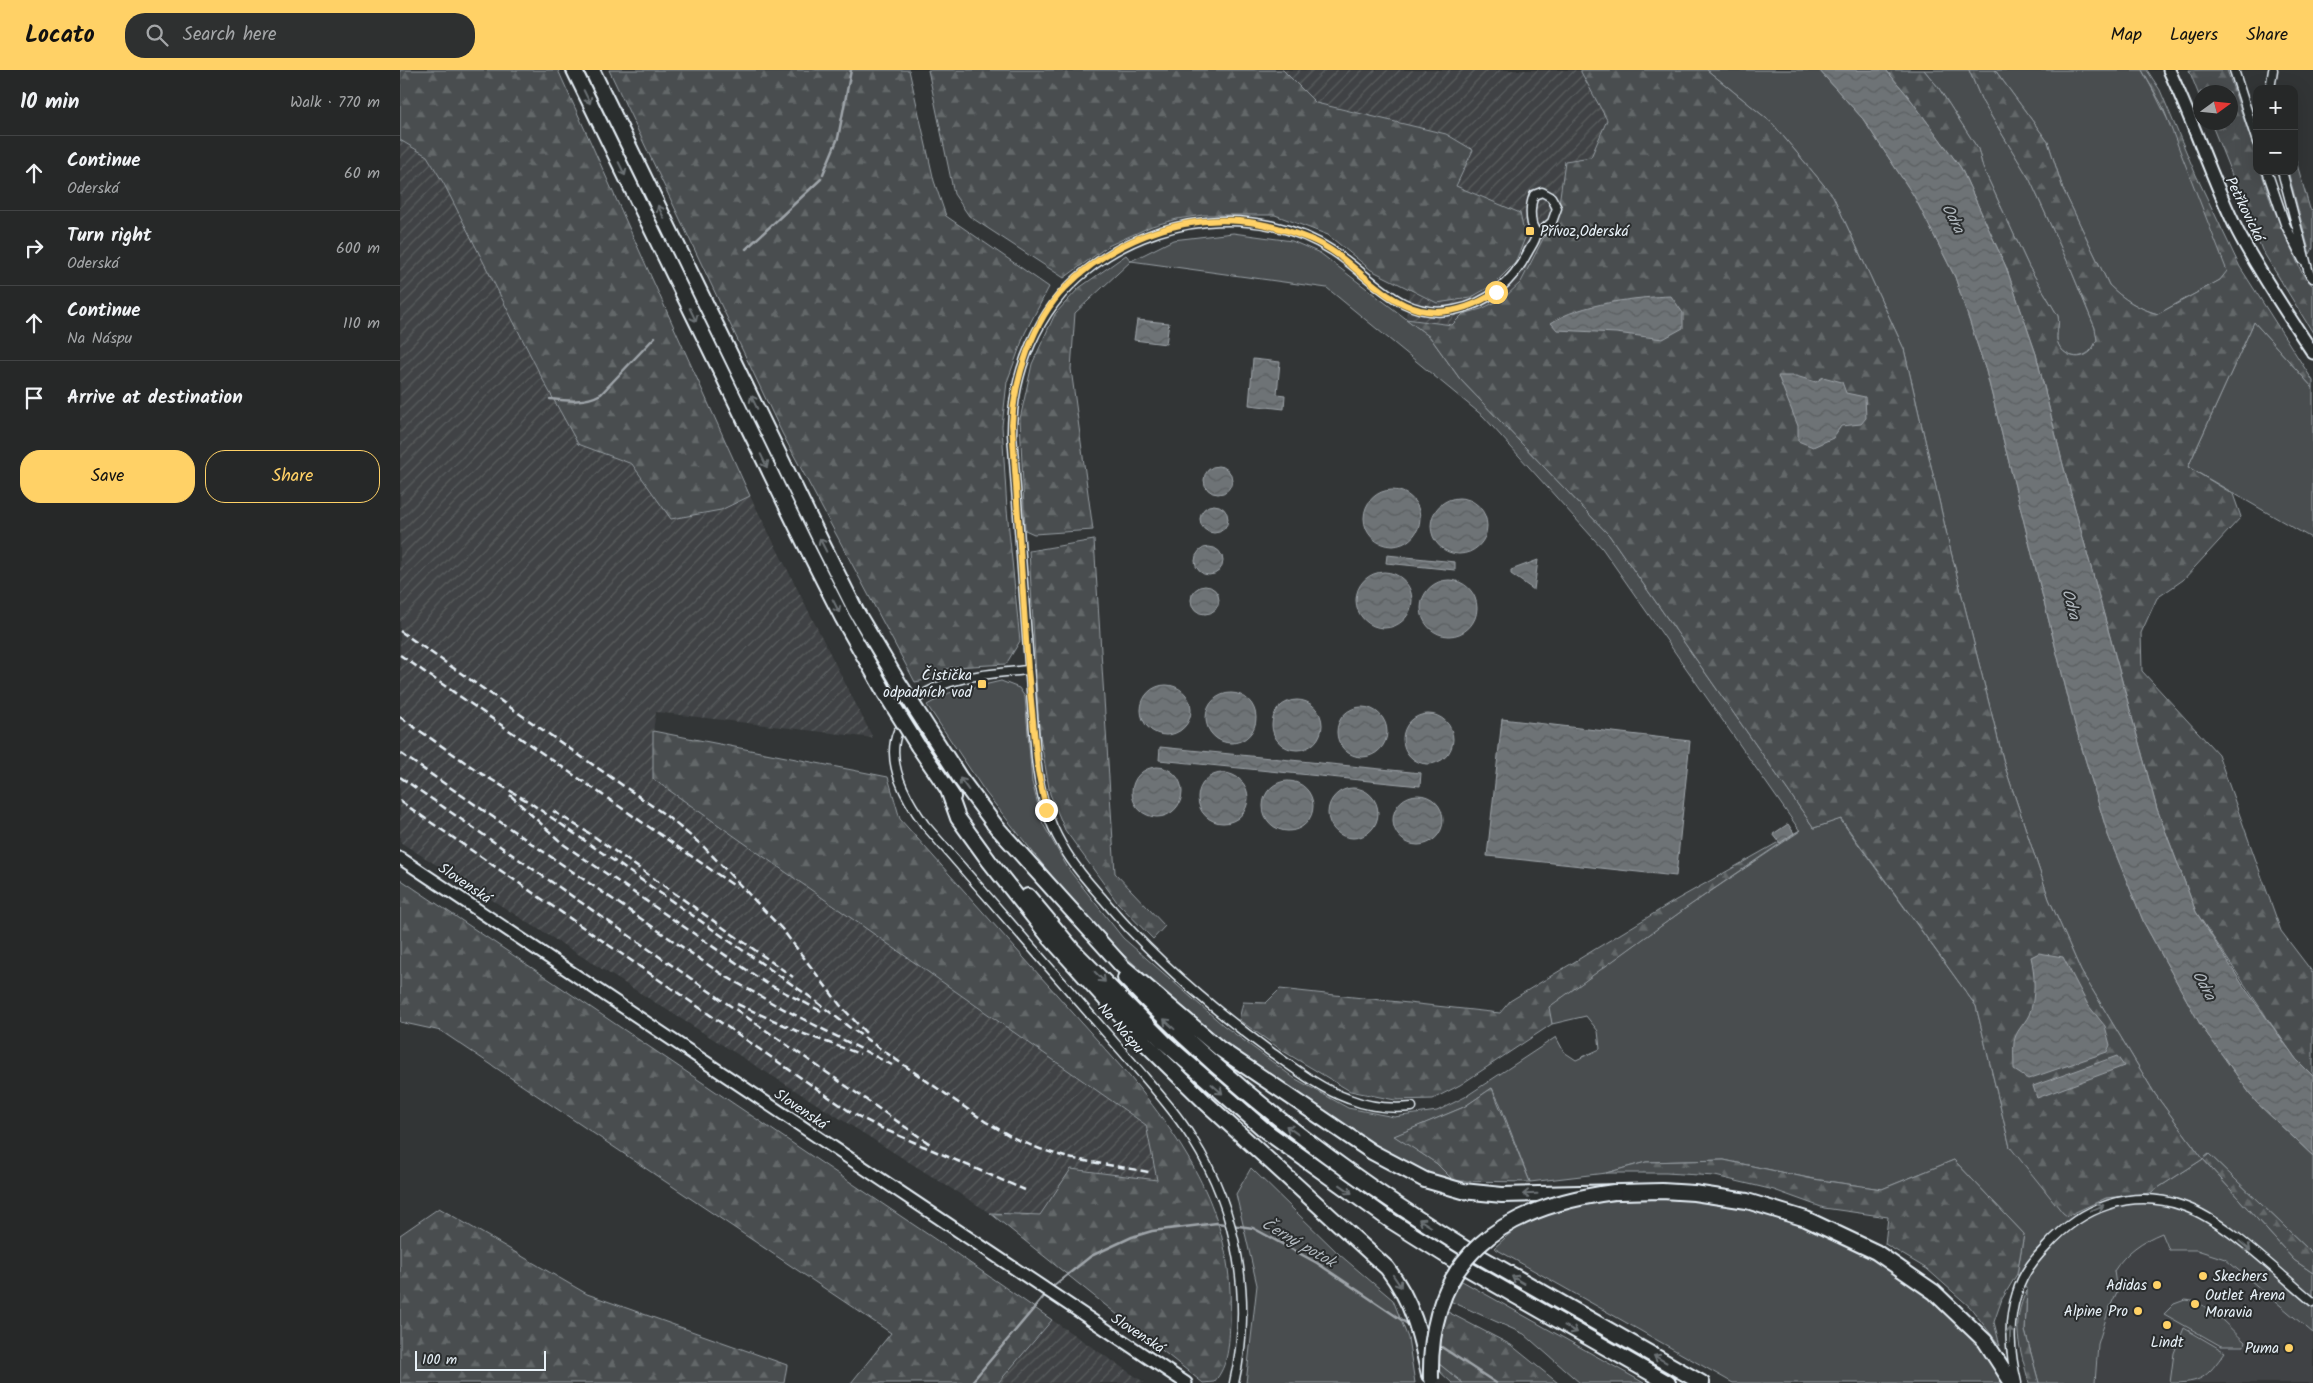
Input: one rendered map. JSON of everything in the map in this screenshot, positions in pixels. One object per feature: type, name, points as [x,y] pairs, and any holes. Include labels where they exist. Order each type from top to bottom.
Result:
[{"type":"highway","points":[[574,70],[842,618],[885,693],[948,790],[1031,899],[1073,950],[1164,1042],[1267,1132],[1391,1221],[1456,1262]]},
{"type":"highway","points":[[592,70],[856,611],[930,733],[993,823],[1042,888],[1081,933],[1166,1021],[1223,1074],[1274,1117],[1399,1208],[1466,1249]]},
{"type":"highway","points":[[948,790],[958,818],[995,869],[1050,938],[1146,1044],[1205,1102],[1365,1245],[1387,1268],[1405,1294],[1417,1323],[1431,1381]]},
{"type":"highway","points":[[993,823],[1122,966],[1220,1049],[1372,1152],[1425,1180],[1454,1189],[1483,1194],[1662,1191],[1721,1196],[1768,1206],[1826,1226],[1883,1256],[1934,1292],[1985,1341],[2012,1383]]},
{"type":"highway","points":[[1431,1381],[1432,1333],[1439,1309],[1449,1286],[1470,1255],[1486,1239],[1520,1216],[1559,1201],[1614,1192]]},
{"type":"highway","points":[[1479,1256],[1702,1383]]},
{"type":"highway","points":[[1468,1269],[1668,1383]]},
{"type":"street","name":"Petřkovická","points":[[2169,70],[2238,232],[2313,353]]},
{"type":"street","points":[[2234,70],[2253,130]]},
{"type":"street","points":[[2271,85],[2273,70]]},
{"type":"street","points":[[2268,175],[2285,224],[2311,275]]},
{"type":"street","points":[[2283,175],[2311,275]]},
{"type":"street","points":[[1412,1107],[1391,1108],[1359,1102],[1332,1091],[1310,1078],[1206,1002],[1159,959],[1113,912],[1067,854],[1046,810],[1038,771],[1028,670],[1012,411],[1020,376],[1032,342],[1053,303],[1065,288],[1110,254],[1143,237],[1196,222],[1239,221],[1268,226],[1318,243],[1340,256],[1396,301],[1423,310],[1442,312],[1473,305],[1502,287],[1520,267],[1536,236],[1548,226],[1556,212],[1554,199],[1544,193],[1534,194],[1531,203],[1531,220],[1536,236]]},
{"type":"street","points":[[918,698],[936,686],[952,680],[1028,670]]},
{"type":"street","name":"Na Náspu","points":[[898,731],[893,749],[895,764],[905,793],[917,814],[939,843],[1173,1111],[1198,1148],[1223,1203],[1236,1253],[1242,1309],[1240,1355],[1234,1383]]},
{"type":"street","name":"Slovenská","points":[[400,858],[1186,1383]]},
{"type":"street","points":[[2017,1383],[2011,1356],[2010,1333],[2015,1299],[2025,1274],[2041,1252],[2063,1230],[2082,1216],[2110,1203],[2135,1199],[2153,1199],[2177,1204],[2193,1210],[2233,1236],[2313,1302]]},
{"type":"shaded area","points":[[1283,70],[1581,70],[1607,119],[1591,157],[1565,162],[1556,225],[1543,239],[1521,282],[1504,298],[1481,309],[1463,314],[1452,325],[1406,319],[1409,291],[1437,303],[1470,298],[1493,285],[1515,263],[1525,238],[1520,213],[1456,186],[1472,150],[1446,134],[1316,103]]},
{"type":"shaded area","points":[[400,140],[427,156],[444,184],[543,380],[578,444],[632,464],[671,518],[721,510],[750,496],[873,738],[656,712],[653,731],[653,779],[1146,1125],[1157,1181],[1072,1169],[1040,1215],[990,1213],[400,842]]},
{"type":"shaded area","name":"Outlet Arena Moravia","points":[[2162,1232],[2165,1244],[2172,1251],[2203,1251],[2215,1254],[2234,1265],[2313,1333],[2313,1383],[2095,1383],[2098,1344],[2109,1309],[2117,1292],[2114,1271],[2140,1243]]},
{"type":"shaded area","points":[[1052,1320],[1145,1383],[998,1383]]},
{"type":"green space","points":[[400,70],[558,70],[750,496],[721,510],[671,519],[632,464],[578,444],[543,380],[444,184],[427,156],[400,140]]},
{"type":"green space","points":[[609,70],[909,70],[934,181],[946,216],[1049,287],[1025,333],[1007,382],[1002,426],[1007,510],[1020,641],[1006,664],[955,667],[946,669],[931,679],[915,682],[782,433]]},
{"type":"green space","points":[[928,70],[1283,70],[1316,103],[1446,134],[1473,150],[1456,186],[1520,213],[1525,238],[1515,263],[1493,285],[1470,298],[1437,303],[1371,270],[1328,235],[1275,215],[1203,215],[1177,219],[1152,226],[1108,246],[1064,278],[969,216],[954,194]]},
{"type":"green space","points":[[1581,70],[1707,70],[1772,123],[1833,196],[1904,349],[1950,548],[2005,767],[2049,899],[2081,971],[2155,1094],[2203,1159],[2150,1193],[2106,1198],[2067,1216],[2063,1213],[2010,1147],[1976,1006],[1841,819],[1814,828],[1609,535],[1460,379],[1430,337],[1406,319],[1452,325],[1463,314],[1481,309],[1504,298],[1521,282],[1543,239],[1556,225],[1565,161],[1591,157],[1607,120]]},
{"type":"green space","points":[[1707,70],[1819,70],[1863,119],[1914,196],[1955,277],[1986,371],[2075,725],[2108,835],[2144,923],[2200,1024],[2256,1102],[2313,1156],[2313,1254],[2209,1154],[2203,1159],[2155,1094],[2081,971],[2049,899],[2005,767],[1950,548],[1904,349],[1833,196],[1772,123]]},
{"type":"green space","points":[[1886,70],[1924,70],[1938,87],[1978,149],[1983,168],[2029,267],[2058,316],[2057,340],[2059,345],[2066,353],[2076,357],[2086,355],[2091,351],[2097,340],[2095,328],[2069,265],[2030,180],[1982,101],[1969,70],[1995,70],[2048,142],[2063,189],[2109,285],[2132,303],[2158,314],[2220,280],[2227,271],[2162,105],[2142,70],[2147,70],[2160,90],[2196,175],[2240,267],[2313,381],[2313,388],[2254,322],[2188,467],[2233,494],[2241,517],[2183,580],[2157,598],[2141,633],[2142,671],[2218,754],[2281,931],[2313,973],[2313,1076],[2296,1059],[2196,912],[2157,809],[2062,461],[2036,354],[2006,267],[1961,168],[1908,96]]},
{"type":"green space","points":[[1924,70],[1969,70],[1982,101],[2030,180],[2069,265],[2095,328],[2097,340],[2092,349],[2086,354],[2076,357],[2071,356],[2062,350],[2059,345],[2057,340],[2058,316],[2029,267],[1983,168],[1978,149],[1938,87]]},
{"type":"green space","points":[[1995,70],[2142,70],[2178,143],[2228,271],[2220,280],[2158,314],[2138,306],[2114,290],[2109,285],[2063,189],[2048,142]]},
{"type":"green space","points":[[2189,70],[2227,70],[2232,85],[2195,85]]},
{"type":"green space","points":[[2238,102],[2253,146],[2253,175],[2262,175],[2272,205],[2302,273],[2313,286],[2313,333],[2262,250],[2214,130],[2238,130]]},
{"type":"green space","points":[[2298,168],[2310,209],[2313,210],[2313,248],[2310,254],[2289,175],[2298,175]]},
{"type":"green space","points":[[1233,233],[1292,241],[1320,253],[1430,337],[1460,379],[1609,535],[1814,828],[1840,819],[1976,1006],[2010,1147],[2086,1206],[2106,1198],[2150,1193],[2203,1159],[2294,1260],[2313,1273],[2313,1333],[2225,1259],[2197,1250],[2169,1250],[2162,1233],[2135,1248],[2114,1271],[2117,1292],[2109,1309],[2098,1344],[2095,1383],[2039,1383],[2025,1331],[2027,1290],[2017,1274],[2024,1234],[1954,1160],[1882,1189],[1813,1179],[1724,1160],[1646,1162],[1606,1173],[1530,1182],[1492,1088],[1464,1107],[1395,1136],[1436,1163],[1454,1181],[1413,1168],[1284,1088],[1211,1033],[1115,947],[1055,880],[986,793],[927,705],[949,693],[1001,681],[1019,688],[1025,697],[1032,782],[1043,824],[1069,870],[1123,938],[1223,1025],[1294,1078],[1348,1108],[1394,1117],[1437,1111],[1465,1097],[1556,1037],[1564,1052],[1576,1060],[1600,1049],[1598,1031],[1586,1016],[1552,1024],[1548,1007],[1686,908],[1800,831],[1602,548],[1483,416],[1327,288],[1131,261],[1173,240]]},
{"type":"green space","points":[[1126,255],[1131,261],[1075,313],[1071,369],[1093,530],[1034,534],[1025,530],[1020,419],[1032,364],[1055,314],[1079,288]]},
{"type":"green space","points":[[2254,322],[2313,388],[2313,539],[2188,467]]},
{"type":"green space","points":[[1094,540],[1115,873],[1165,926],[1153,939],[1117,902],[1065,830],[1050,794],[1039,730],[1029,551]]},
{"type":"green space","points":[[653,731],[888,777],[900,819],[1131,1078],[1153,1106],[1190,1161],[1205,1190],[1217,1220],[1225,1251],[1230,1285],[1230,1321],[1227,1353],[1223,1368],[1214,1382],[1203,1383],[990,1213],[1040,1215],[1071,1169],[1157,1180],[1146,1125],[653,779]]},
{"type":"green space","points":[[1800,830],[1686,908],[1549,1007],[1552,1024],[1460,1085],[1433,1099],[1395,1100],[1350,1091],[1283,1051],[1239,1020],[1243,1002],[1266,1003],[1280,989],[1500,1013],[1510,1001],[1676,900]]},
{"type":"green space","points":[[400,879],[1052,1320],[998,1383],[851,1383],[891,1333],[441,1031],[400,1022]]},
{"type":"green space","points":[[1492,1088],[1530,1182],[1454,1181],[1436,1163],[1394,1136],[1464,1107]]},
{"type":"green space","points":[[2209,1154],[2313,1254],[2313,1273],[2294,1260],[2203,1159]]},
{"type":"green space","points":[[1724,1160],[1813,1179],[1882,1189],[1954,1160],[2024,1234],[2017,1274],[2002,1299],[1994,1322],[2000,1346],[1970,1307],[1927,1269],[1885,1244],[1888,1217],[1824,1208],[1774,1190],[1715,1176],[1666,1173],[1606,1173],[1646,1162]]},
{"type":"green space","points":[[1251,1168],[1340,1255],[1393,1300],[1408,1338],[1415,1383],[1246,1383],[1257,1285],[1236,1194]]},
{"type":"green space","points":[[1646,1196],[1711,1200],[1751,1209],[1836,1240],[1877,1262],[1917,1287],[1951,1315],[1980,1347],[2001,1383],[1733,1383],[1494,1248],[1520,1225],[1549,1210],[1581,1202]]},
{"type":"green space","points":[[439,1208],[587,1294],[787,1365],[784,1383],[400,1383],[400,1235]]},
{"type":"green space","points":[[1462,1281],[1644,1383],[1580,1383],[1524,1334],[1450,1301]]},
{"type":"green space","points":[[2027,1290],[2025,1331],[2039,1383],[2029,1383],[2018,1336],[2019,1314]]},
{"type":"green space","points":[[2185,1300],[2202,1305],[2210,1310],[2245,1342],[2244,1346],[2221,1346],[2164,1314],[2174,1304]]},
{"type":"green space","points":[[1444,1310],[1511,1345],[1558,1383],[1463,1383],[1438,1363]]},
{"type":"green space","points":[[2184,1328],[2225,1352],[2213,1368],[2202,1377],[2189,1382],[2170,1383],[2174,1353]]},
{"type":"green space","points":[[1438,1363],[1463,1383],[1452,1383],[1438,1370]]},
{"type":"water","name":"Odra","points":[[1819,70],[1886,70],[1908,96],[1961,168],[2006,267],[2036,354],[2062,461],[2157,809],[2196,912],[2244,987],[2296,1059],[2313,1076],[2313,1156],[2256,1102],[2200,1024],[2144,923],[2108,835],[2075,725],[1986,371],[1955,277],[1914,196],[1863,119]]},
{"type":"water","points":[[1671,296],[1683,313],[1683,328],[1663,339],[1616,333],[1557,330],[1551,323],[1563,316],[1592,306],[1626,300]]},
{"type":"water","points":[[1137,320],[1169,323],[1166,344],[1134,340]]},
{"type":"water","points":[[1253,359],[1280,362],[1277,394],[1285,395],[1284,409],[1249,405]]},
{"type":"water","points":[[1778,376],[1796,376],[1816,382],[1823,377],[1842,382],[1846,393],[1865,397],[1866,418],[1861,424],[1841,426],[1833,438],[1813,447],[1798,441],[1798,426]]},
{"type":"water","points":[[1218,466],[1228,470],[1232,480],[1228,490],[1218,494],[1208,490],[1204,480],[1208,470]]},
{"type":"water","points":[[1392,490],[1403,492],[1412,498],[1418,507],[1420,518],[1418,529],[1412,538],[1403,544],[1392,546],[1381,544],[1372,538],[1366,529],[1364,518],[1366,507],[1372,498],[1381,492]]},
{"type":"water","points":[[1459,498],[1470,500],[1479,506],[1485,515],[1487,526],[1485,537],[1479,546],[1470,552],[1459,554],[1448,552],[1439,546],[1433,537],[1431,526],[1433,515],[1439,506],[1448,500]]},
{"type":"water","points":[[1214,505],[1224,509],[1228,519],[1224,529],[1214,533],[1204,529],[1200,519],[1204,509]]},
{"type":"water","points":[[1209,547],[1219,551],[1223,561],[1219,571],[1209,575],[1199,571],[1195,561],[1199,551]]},
{"type":"water","points":[[1387,555],[1455,562],[1455,570],[1386,563]]},
{"type":"water","points":[[1538,560],[1534,590],[1511,574],[1511,570]]},
{"type":"water","points":[[1384,572],[1395,574],[1404,580],[1410,589],[1412,600],[1410,611],[1404,620],[1395,626],[1384,628],[1373,626],[1364,620],[1358,611],[1356,600],[1358,589],[1364,580],[1373,574]]},
{"type":"water","points":[[1449,580],[1460,582],[1469,588],[1475,597],[1477,608],[1475,619],[1469,628],[1460,634],[1449,636],[1438,634],[1429,628],[1423,619],[1421,608],[1423,597],[1429,588],[1438,582]]},
{"type":"water","points":[[1205,586],[1215,590],[1219,600],[1215,610],[1205,614],[1195,610],[1191,600],[1195,590]]},
{"type":"water","points":[[1161,685],[1171,685],[1184,692],[1191,705],[1191,715],[1184,728],[1171,735],[1161,735],[1152,731],[1145,724],[1141,715],[1141,705],[1145,696],[1152,689]]},
{"type":"water","points":[[1226,693],[1236,693],[1249,700],[1256,713],[1256,723],[1249,736],[1236,743],[1226,743],[1217,739],[1210,732],[1206,723],[1206,713],[1210,704],[1217,697]]},
{"type":"water","points":[[1292,700],[1302,700],[1315,707],[1322,720],[1322,730],[1315,743],[1302,750],[1292,750],[1283,746],[1276,739],[1272,730],[1272,720],[1276,711],[1283,704]]},
{"type":"water","points":[[1357,707],[1367,707],[1380,714],[1387,727],[1387,737],[1380,750],[1367,757],[1357,757],[1348,753],[1341,746],[1337,737],[1337,727],[1341,718],[1348,711]]},
{"type":"water","points":[[1423,714],[1433,714],[1446,721],[1453,734],[1453,744],[1446,757],[1433,764],[1423,764],[1414,760],[1407,753],[1403,744],[1403,734],[1407,725],[1414,718]]},
{"type":"water","points":[[1502,719],[1690,741],[1676,876],[1487,856]]},
{"type":"water","points":[[1160,747],[1421,773],[1420,786],[1159,760]]},
{"type":"water","points":[[1152,767],[1162,767],[1175,774],[1182,787],[1182,797],[1175,810],[1162,817],[1152,817],[1143,813],[1136,806],[1132,797],[1132,787],[1136,778],[1143,771]]},
{"type":"water","points":[[1218,773],[1228,773],[1241,780],[1248,793],[1248,803],[1241,816],[1228,823],[1218,823],[1209,819],[1202,812],[1198,803],[1198,793],[1202,784],[1209,777]]},
{"type":"water","points":[[1283,781],[1293,781],[1306,788],[1313,801],[1313,811],[1306,824],[1293,831],[1283,831],[1274,827],[1267,820],[1263,811],[1263,801],[1267,792],[1274,785]]},
{"type":"water","points":[[1348,788],[1358,788],[1371,795],[1378,808],[1378,818],[1371,831],[1358,838],[1348,838],[1339,834],[1332,827],[1328,818],[1328,808],[1332,799],[1339,792]]},
{"type":"water","points":[[1413,795],[1423,795],[1436,802],[1443,815],[1443,825],[1436,838],[1423,845],[1413,845],[1404,841],[1397,834],[1393,825],[1393,815],[1397,806],[1404,799]]},
{"type":"water","points":[[1788,824],[1794,833],[1780,843],[1773,834]]},
{"type":"water","points":[[2039,953],[2063,957],[2088,1005],[2105,1026],[2110,1045],[2107,1052],[2028,1079],[2014,1070],[2014,1046],[2016,1035],[2029,1015],[2033,1001],[2034,986],[2031,957]]},
{"type":"water","points":[[2117,1056],[2124,1066],[2037,1098],[2033,1086]]},
{"type":"waterway","points":[[823,174],[838,138],[851,70]]},
{"type":"waterway","points":[[746,249],[821,179]]},
{"type":"waterway","points":[[550,399],[583,400],[601,394],[655,337]]},
{"type":"waterway","name":"Černý potok","points":[[1051,1288],[1091,1256],[1132,1237],[1152,1231],[1217,1223],[1253,1228],[1317,1263],[1412,1327]]},
{"type":"waterway","name":"Černý potok","points":[[971,1383],[1046,1294]]},
{"type":"waterway","name":"Černý potok","points":[[1437,1344],[1496,1383]]},
{"type":"railway","points":[[400,631],[664,814],[704,847],[782,929],[840,1005],[866,1033]]},
{"type":"railway","points":[[400,655],[736,887]]},
{"type":"railway","points":[[400,717],[482,774],[529,802],[813,999],[849,1027],[986,1122],[1016,1139],[1068,1158],[1149,1172]]},
{"type":"railway","points":[[400,753],[720,973],[774,1004],[892,1065]]},
{"type":"railway","points":[[400,777],[930,1144]]},
{"type":"railway","points":[[510,795],[563,844],[766,983],[821,1011]]},
{"type":"railway","points":[[400,801],[852,1113],[879,1127],[1025,1190]]},
{"type":"railway","points":[[553,811],[592,835],[793,977]]},
{"type":"railway","points":[[737,1004],[804,1034],[860,1054]]},
{"type":"place","name":"Přívoz,Oderská","points":[[1530,231]]},
{"type":"place","name":"Čistička odpadních vod","points":[[982,684]]},
{"type":"place","name":"Skechers","points":[[2203,1276]]},
{"type":"place","name":"Adidas","points":[[2157,1285]]},
{"type":"place","name":"Outlet Arena Moravia","points":[[2195,1304]]},
{"type":"place","name":"Alpine Pro","points":[[2138,1311]]},
{"type":"place","name":"Lindt","points":[[2167,1325]]},
{"type":"place","name":"Puma","points":[[2289,1348]]},
{"type":"route","points":[[1046,810],[1039,783],[1028,670],[1012,411],[1016,387],[1032,342],[1053,303],[1065,288],[1091,267],[1126,244],[1163,230],[1189,224],[1227,220],[1268,226],[1303,236],[1332,250],[1396,301],[1423,310],[1432,312],[1453,311],[1473,305],[1496,292]]}]
